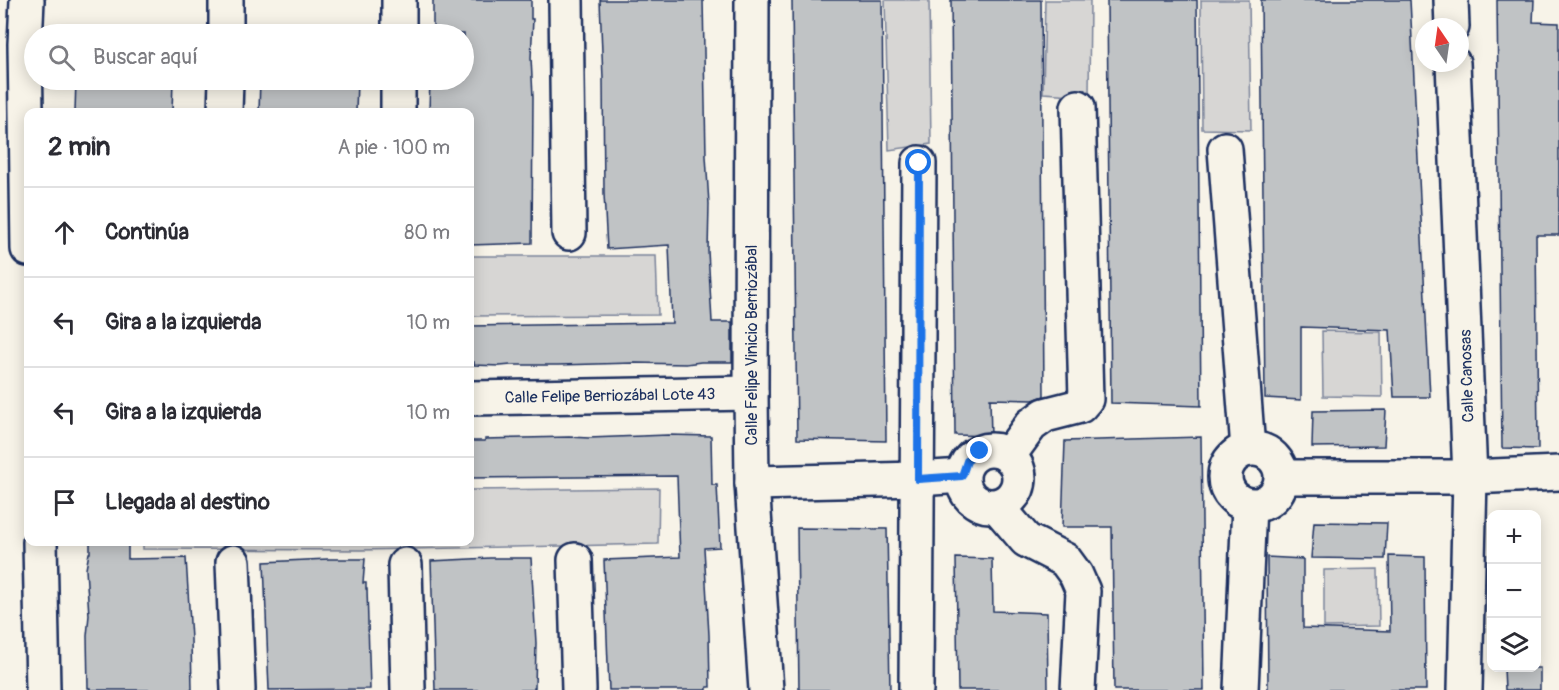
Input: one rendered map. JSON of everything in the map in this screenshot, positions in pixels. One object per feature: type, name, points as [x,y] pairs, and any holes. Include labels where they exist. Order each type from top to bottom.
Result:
[{"type":"street","points":[[24,198],[12,43],[27,0]]},
{"type":"street","points":[[226,0],[226,24]]},
{"type":"street","points":[[399,0],[399,24]]},
{"type":"street","points":[[567,0],[568,233]]},
{"type":"street","name":"Calle Felipe Vinicio Berriozábal","points":[[752,0],[752,483],[766,690]]},
{"type":"street","points":[[1451,0],[1452,18]]},
{"type":"street","name":"Calle Canosas","points":[[1453,72],[1470,477],[1465,690]]},
{"type":"street","points":[[225,108],[226,90]]},
{"type":"street","points":[[398,90],[398,108]]},
{"type":"street","points":[[1009,455],[1031,425],[1045,415],[1080,406],[1086,399],[1078,107]]},
{"type":"street","points":[[1225,149],[1248,448]]},
{"type":"street","points":[[916,690],[919,163]]},
{"type":"street","name":"Calle Felipe Berriozábal Lote 43","points":[[474,398],[751,393]]},
{"type":"street","points":[[1248,448],[1261,449],[1272,455],[1279,465],[1282,477],[1279,489],[1272,498],[1261,505],[1248,505],[1236,500],[1228,490],[1224,477],[1227,464],[1236,454],[1248,448]]},
{"type":"street","points":[[995,449],[1009,455],[1016,464],[1019,474],[1019,484],[1015,494],[997,506],[984,505],[972,499],[964,489],[962,476],[967,461],[980,451],[995,449]]},
{"type":"street","points":[[1282,477],[1470,477],[1559,473]]},
{"type":"street","points":[[752,483],[962,476]]},
{"type":"street","points":[[1241,690],[1248,505]]},
{"type":"street","points":[[997,506],[1026,540],[1065,560],[1076,575],[1083,591],[1078,690]]},
{"type":"street","points":[[40,546],[43,690]]},
{"type":"street","points":[[575,560],[579,690]]},
{"type":"street","points":[[233,562],[238,690]]},
{"type":"street","points":[[405,565],[408,690]]},
{"type":"shaded area","points":[[885,0],[929,0],[931,144],[889,150]]},
{"type":"shaded area","points":[[1045,0],[1090,0],[1089,96],[1043,93]]},
{"type":"shaded area","points":[[1201,0],[1249,0],[1251,130],[1202,129]]},
{"type":"shaded area","points":[[474,256],[656,256],[658,315],[474,316]]},
{"type":"shaded area","points":[[1322,331],[1381,332],[1382,397],[1323,396]]},
{"type":"shaded area","points":[[659,488],[658,544],[361,550],[143,549],[143,546],[474,546],[474,490]]},
{"type":"shaded area","points":[[1378,569],[1379,626],[1324,627],[1324,570]]},
{"type":"building","points":[[433,0],[531,0],[531,19],[533,19],[531,58],[532,243],[474,245],[474,108],[429,108],[430,90],[474,90],[474,24],[433,24]]},
{"type":"building","points":[[600,0],[703,0],[709,204],[708,251],[712,322],[732,322],[732,362],[474,365],[474,326],[672,323],[669,245],[607,249]]},
{"type":"building","points":[[792,0],[882,0],[886,441],[797,439]]},
{"type":"building","points":[[951,0],[1041,0],[1044,396],[1033,400],[990,399],[991,436],[955,435]]},
{"type":"building","points":[[1107,0],[1197,0],[1201,406],[1111,403]]},
{"type":"building","points":[[1261,0],[1410,0],[1430,397],[1394,397],[1390,330],[1301,327],[1301,400],[1265,398]]},
{"type":"building","points":[[1497,0],[1534,0],[1533,22],[1559,23],[1559,235],[1536,235],[1538,449],[1502,448]]},
{"type":"building","points":[[76,90],[173,90],[172,108],[75,108]]},
{"type":"building","points":[[260,90],[357,90],[356,108],[259,108]]},
{"type":"building","points":[[1386,410],[1384,446],[1312,447],[1313,411]]},
{"type":"building","points":[[711,436],[712,485],[717,485],[720,547],[704,548],[709,635],[710,687],[707,687],[707,690],[609,690],[604,560],[680,557],[677,476],[474,478],[474,441]]},
{"type":"building","points":[[1201,437],[1204,690],[1114,690],[1112,527],[1062,527],[1065,441]]},
{"type":"building","points":[[1314,522],[1387,523],[1385,559],[1311,558]]},
{"type":"building","points":[[797,528],[887,529],[890,690],[799,690]]},
{"type":"building","points":[[90,546],[128,546],[128,559],[186,558],[192,690],[90,690],[88,688],[89,615],[86,569]]},
{"type":"building","points":[[1389,556],[1425,557],[1426,690],[1268,690],[1267,557],[1303,559],[1303,628],[1390,631]]},
{"type":"building","points":[[531,558],[536,643],[535,688],[534,690],[435,690],[431,561]]},
{"type":"building","points":[[956,558],[992,559],[993,611],[1047,613],[1048,690],[958,690]]},
{"type":"building","points":[[365,559],[363,583],[366,583],[367,589],[370,689],[269,690],[264,562]]},
{"type":"building","points":[[1504,672],[1540,672],[1540,690],[1505,690]]},
{"type":"route","points":[[919,163],[918,479],[962,476],[967,461],[980,451]]}]
